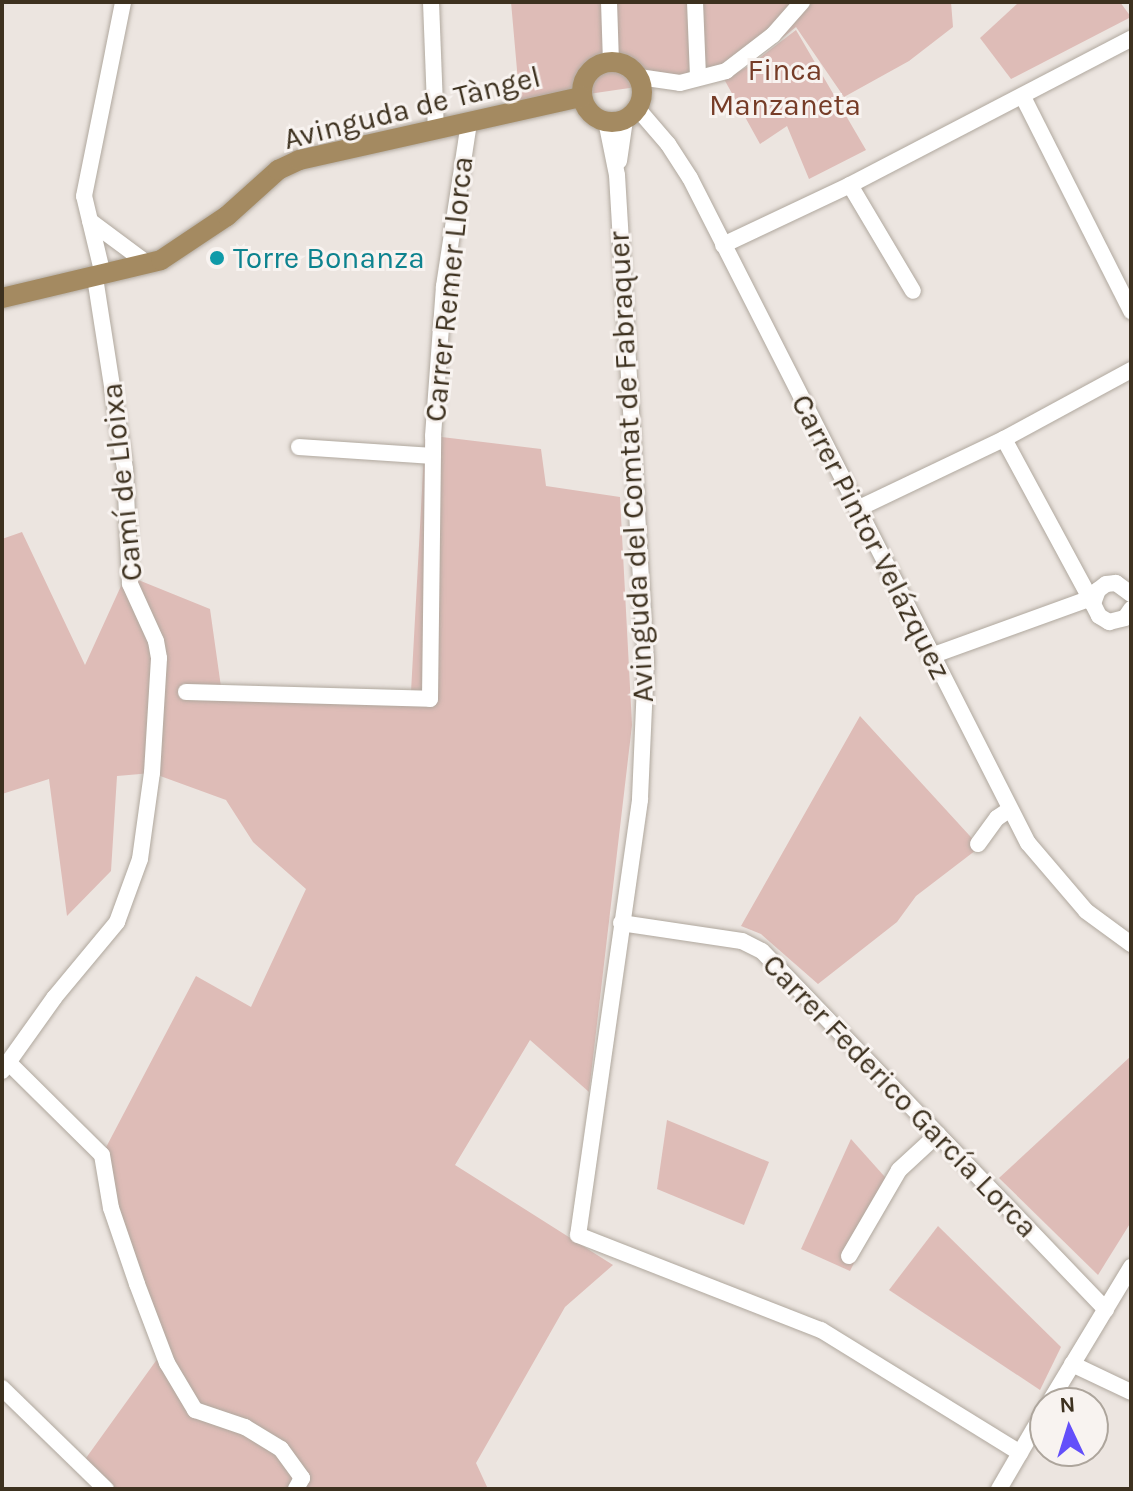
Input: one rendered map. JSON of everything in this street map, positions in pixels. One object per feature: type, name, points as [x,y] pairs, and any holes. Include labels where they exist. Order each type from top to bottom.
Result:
[{"type":"main road","points":[[611,62],[627,66],[639,77],[641,99],[622,116],[589,113],[582,97],[590,71],[611,62]]},
{"type":"main road","name":"Avinguda de Tàngel","points":[[2,298],[148,264],[178,251],[227,216],[278,170],[299,160],[582,97]]},
{"type":"street","name":"Camí de Lloixa","points":[[5,1066],[54,998],[117,922],[140,859],[152,773],[159,658],[156,641],[130,584],[125,469],[99,276],[84,196],[123,2]]},
{"type":"street","points":[[431,2],[436,130]]},
{"type":"street","points":[[609,2],[611,62]]},
{"type":"street","points":[[695,2],[698,78]]},
{"type":"street","points":[[639,77],[680,83],[726,71],[773,35],[802,2]]},
{"type":"street","points":[[723,245],[850,185],[1131,39]]},
{"type":"street","points":[[1023,97],[1131,311]]},
{"type":"street","name":"Avinguda del Comtat de Fabraquer","points":[[622,116],[617,175],[646,661],[640,800],[578,1235],[821,1330],[1020,1453]]},
{"type":"street","name":"Carrer Pintor Velázquez","points":[[622,116],[682,167],[1009,810],[1035,853],[1066,891],[1131,944]]},
{"type":"street","name":"Carrer Remer Llorca","points":[[186,692],[430,699],[433,456],[444,286],[469,123]]},
{"type":"street","points":[[850,185],[913,291]]},
{"type":"street","points":[[90,221],[148,264]]},
{"type":"street","points":[[857,509],[1004,439],[1131,370]]},
{"type":"street","points":[[1004,439],[1092,598],[1095,611],[1109,622],[1121,620],[1131,609]]},
{"type":"street","name":"Carrer Remer Llorca","points":[[299,447],[433,456]]},
{"type":"street","points":[[931,656],[1092,598],[1106,584],[1123,580],[1131,594]]},
{"type":"street","points":[[978,844],[997,818],[1009,810]]},
{"type":"street","name":"Carrer Federico García Lorca","points":[[621,923],[742,941],[762,951],[1106,1310]]},
{"type":"street","points":[[5,1066],[102,1155],[111,1208],[133,1271],[167,1363],[195,1410],[245,1427],[281,1449],[302,1478],[296,1489]]},
{"type":"street","points":[[849,1256],[899,1170],[938,1134]]},
{"type":"street","points":[[1058,1387],[1131,1267]]},
{"type":"street","points":[[1072,1364],[1131,1392]]},
{"type":"street","points":[[2,1388],[106,1489]]},
{"type":"street","points":[[999,1489],[1029,1438]]},
{"type":"green space","points":[[511,2],[951,2],[953,27],[909,61],[844,97],[796,27],[758,57],[698,78],[520,104]]},
{"type":"green space","points":[[1019,2],[1120,2],[1131,17],[1011,79],[980,38]]},
{"type":"green space","name":"Finca Manzaneta","points":[[796,30],[866,150],[809,179],[787,126],[760,144],[724,79],[749,66]]},
{"type":"green space","points":[[425,435],[541,449],[546,486],[620,497],[632,725],[589,1092],[530,1040],[455,1165],[613,1265],[565,1307],[476,1463],[488,1489],[101,1489],[81,1465],[163,1351],[102,1155],[196,976],[251,1007],[306,889],[253,842],[226,800],[152,773],[117,776],[111,871],[67,916],[49,779],[2,794],[2,539],[22,532],[85,665],[126,575],[210,609],[221,687],[411,692]]},
{"type":"green space","points":[[860,716],[980,847],[916,896],[897,922],[818,984],[761,934],[741,926]]},
{"type":"green space","points":[[1131,1056],[1131,1222],[1098,1275],[999,1178]]},
{"type":"green space","points":[[667,1120],[769,1162],[744,1225],[657,1189]]},
{"type":"green space","points":[[851,1139],[893,1186],[850,1271],[801,1249]]},
{"type":"green space","points":[[938,1226],[1061,1347],[1041,1387],[1035,1387],[889,1290]]},
{"type":"place","name":"Torre Bonanza","points":[[217,258]]}]
